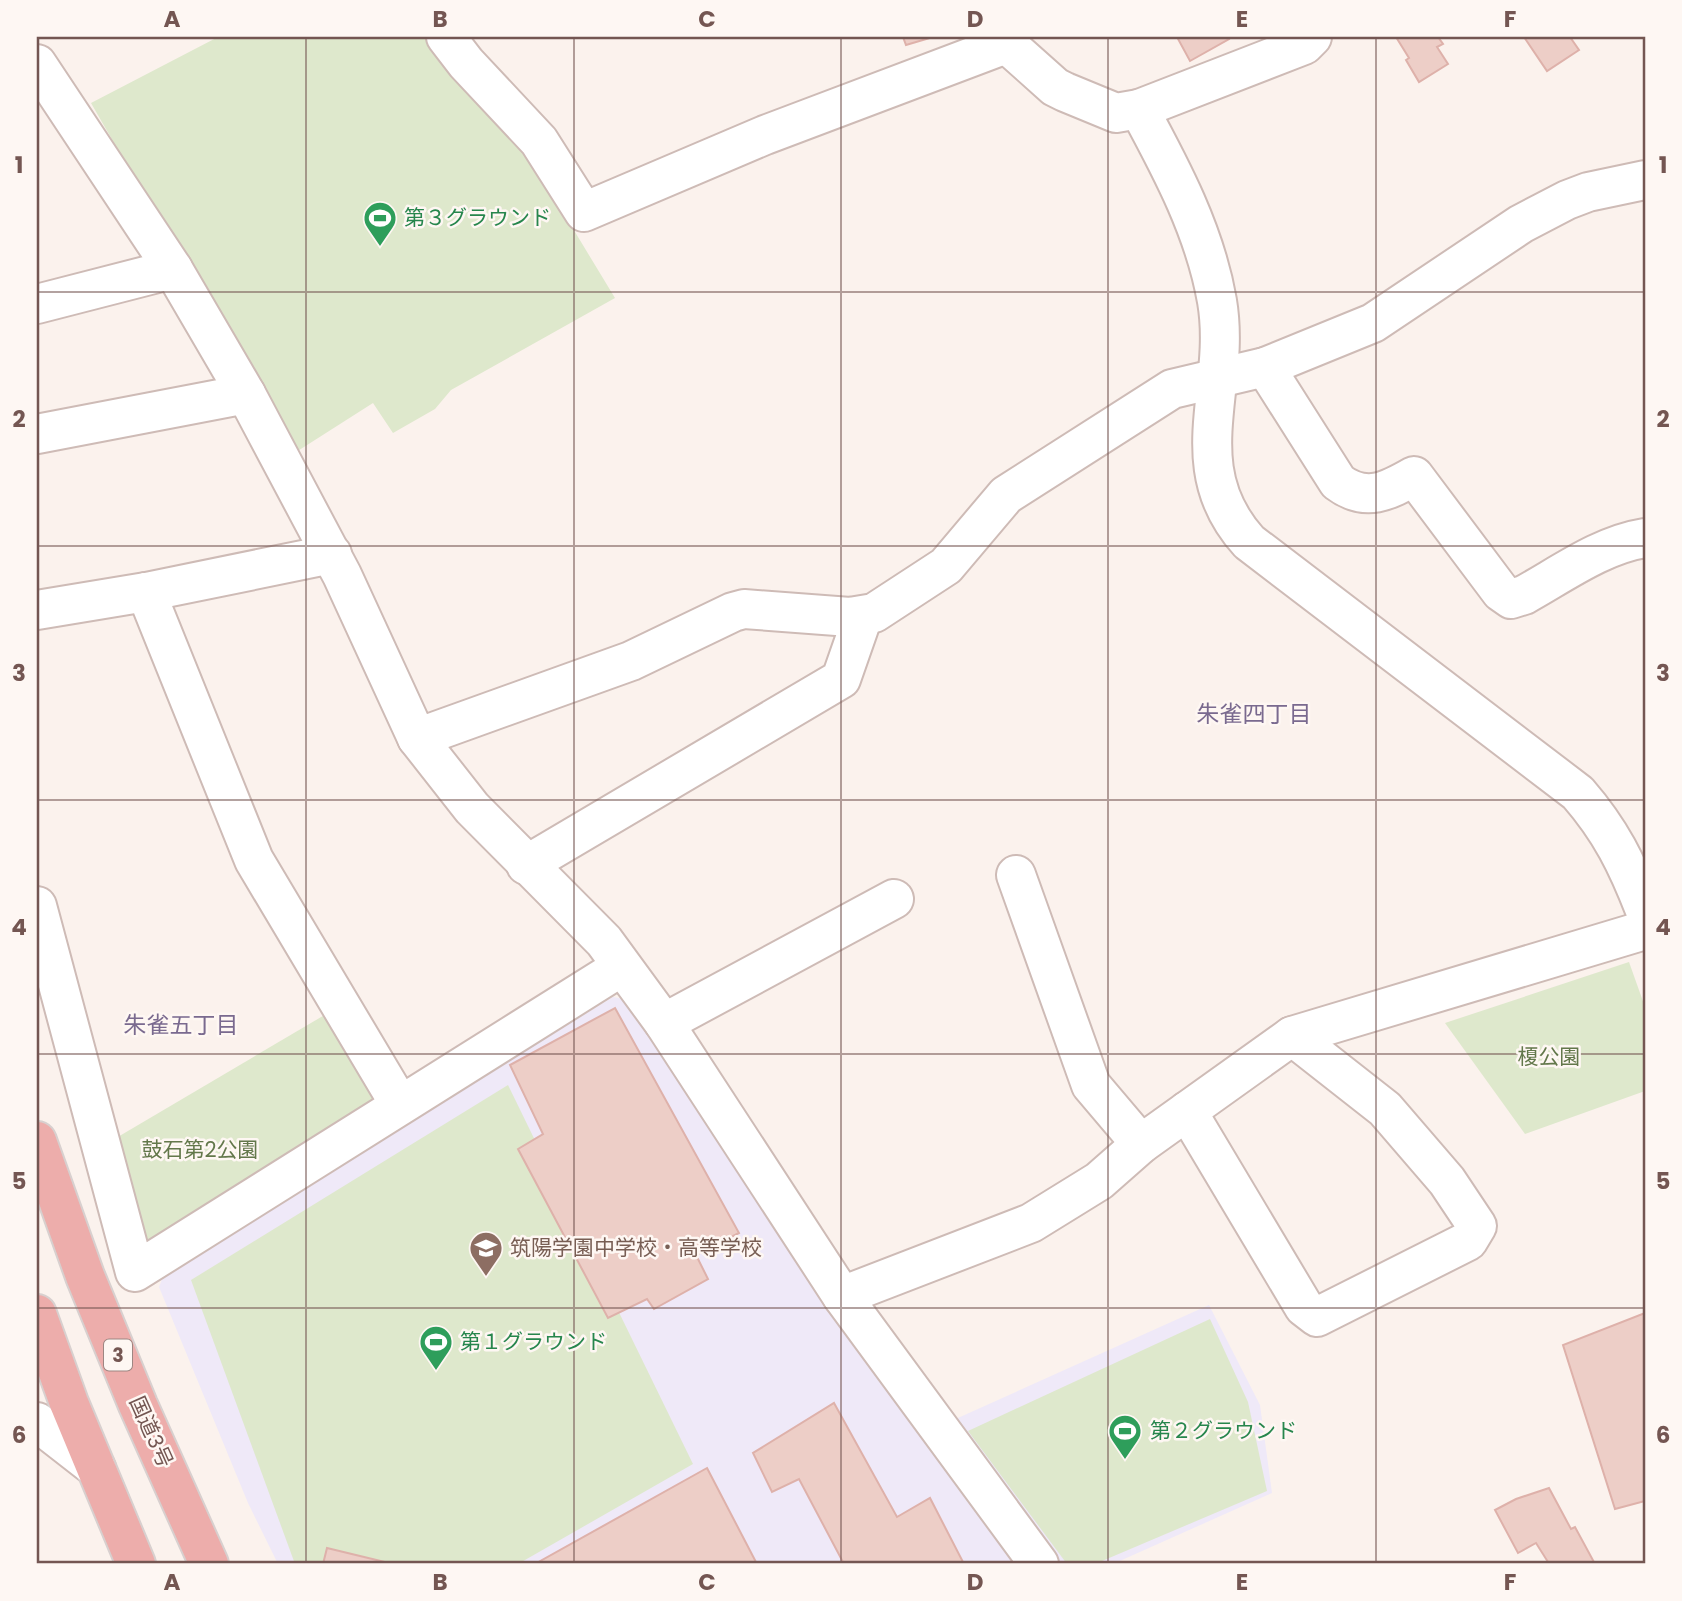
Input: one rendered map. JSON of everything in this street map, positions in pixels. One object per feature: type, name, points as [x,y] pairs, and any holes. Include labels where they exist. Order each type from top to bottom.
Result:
[{"type":"highway","name":"国道3号","points":[[37,1141],[91,1289],[138,1405],[209,1564]]},
{"type":"highway","points":[[37,1314],[69,1403],[136,1564]]},
{"type":"street","points":[[446,37],[538,141],[584,212],[765,135],[1003,41],[1055,87],[1116,113],[1139,109],[1304,45],[1312,37]]},
{"type":"street","points":[[37,64],[173,269],[246,394],[332,554],[417,738],[472,808],[604,941],[664,1023],[842,1296],[1039,1564]]},
{"type":"street","points":[[1139,109],[1184,192],[1213,281],[1218,305],[1219,337],[1218,379],[1210,442],[1222,503],[1233,524],[1249,542],[1578,793],[1595,812],[1626,861],[1645,910]]},
{"type":"street","points":[[417,738],[631,661],[733,611],[744,609],[863,616],[874,613],[946,566],[1006,495],[1172,389],[1265,367],[1373,323],[1521,224],[1567,200],[1599,189],[1645,180]]},
{"type":"street","points":[[37,304],[173,269]]},
{"type":"street","points":[[1265,367],[1338,482],[1348,489],[1381,493],[1414,476],[1501,592],[1511,598],[1524,595],[1603,551],[1645,538]]},
{"type":"street","points":[[37,434],[246,394]]},
{"type":"street","points":[[37,610],[146,592],[332,554]]},
{"type":"street","points":[[146,592],[254,860],[400,1105]]},
{"type":"street","points":[[526,865],[841,680],[863,616]]},
{"type":"street","points":[[1016,875],[1091,1084],[1141,1144]]},
{"type":"street","points":[[664,1023],[894,900]]},
{"type":"street","points":[[37,906],[135,1272],[621,967]]},
{"type":"street","points":[[842,1296],[1031,1223],[1099,1181],[1141,1144],[1292,1036],[1645,930]]},
{"type":"street","points":[[1187,1111],[1304,1307],[1317,1317],[1468,1241],[1477,1226],[1438,1171],[1385,1110],[1292,1036]]},
{"type":"street","points":[[37,1422],[96,1468]]},
{"type":"shaded area","name":"筑陽学園中学校・高等学校","points":[[613,997],[635,1001],[769,1216],[879,1381],[920,1435],[1209,1305],[1260,1405],[1272,1493],[1113,1564],[278,1564],[248,1503],[159,1287],[166,1269]]},
{"type":"green space","name":"第３グラウンド","points":[[218,37],[433,37],[514,137],[615,298],[451,390],[435,409],[393,433],[373,403],[293,454],[91,103]]},
{"type":"green space","name":"榎公園","points":[[1629,962],[1645,1007],[1645,1091],[1525,1134],[1445,1023]]},
{"type":"green space","name":"鼓石第2公園","points":[[333,1010],[386,1102],[145,1246],[111,1141]]},
{"type":"green space","name":"第１グラウンド","points":[[508,1085],[693,1464],[518,1564],[295,1564],[191,1280]]},
{"type":"green space","name":"第２グラウンド","points":[[1210,1319],[1248,1402],[1267,1491],[1095,1564],[1067,1564],[968,1431]]},
{"type":"building","points":[[903,37],[933,37],[906,45]]},
{"type":"building","points":[[1177,37],[1228,37],[1229,39],[1190,61]]},
{"type":"building","points":[[1396,37],[1438,37],[1443,44],[1437,47],[1448,64],[1419,82]]},
{"type":"building","points":[[1524,37],[1570,37],[1579,50],[1547,71]]},
{"type":"building","points":[[615,1008],[739,1233],[696,1255],[708,1279],[654,1309],[647,1299],[608,1318],[518,1149],[543,1134],[510,1065]]},
{"type":"building","points":[[1645,1313],[1645,1501],[1615,1509],[1563,1345]]},
{"type":"building","points":[[834,1403],[897,1517],[930,1498],[964,1564],[844,1564],[799,1479],[772,1492],[753,1453]]},
{"type":"building","points":[[707,1468],[757,1564],[535,1564]]},
{"type":"building","points":[[1549,1488],[1571,1529],[1575,1527],[1595,1564],[1547,1564],[1536,1543],[1518,1553],[1495,1510],[1516,1499]]},
{"type":"building","points":[[327,1548],[393,1564],[323,1564]]},
{"type":"place","name":"第３グラウンド","points":[[380,248]]},
{"type":"place","name":"筑陽学園中学校・高等学校","points":[[486,1278]]},
{"type":"place","name":"第１グラウンド","points":[[436,1372]]},
{"type":"place","name":"第２グラウンド","points":[[1125,1461]]},
{"type":"district","name":"朱雀四丁目","points":[[1254,714]]},
{"type":"district","name":"朱雀五丁目","points":[[181,1025]]}]
